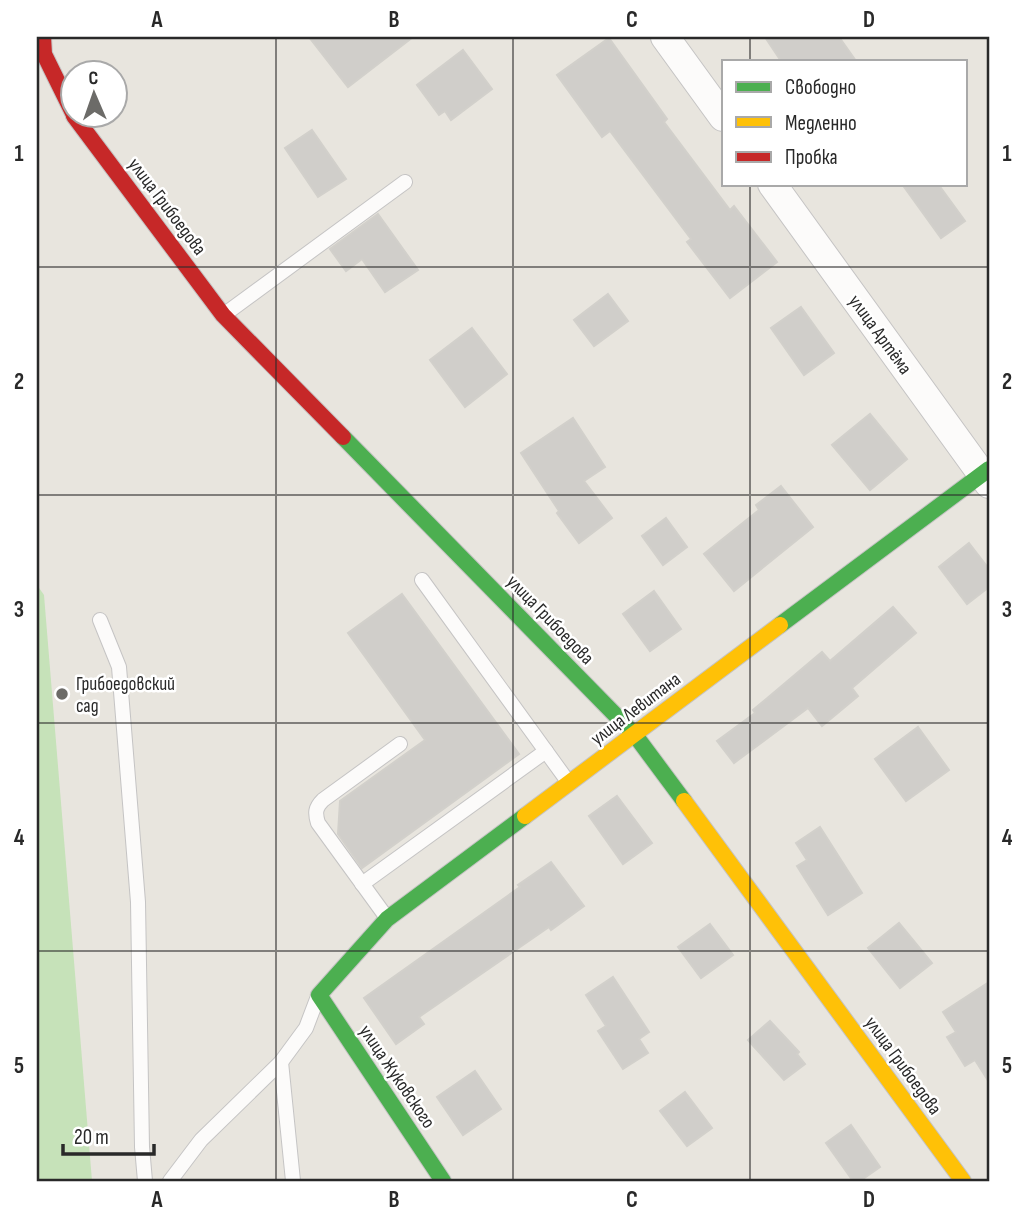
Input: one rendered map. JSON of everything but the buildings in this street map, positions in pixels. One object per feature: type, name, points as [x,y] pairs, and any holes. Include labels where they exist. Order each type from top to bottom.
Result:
[{"type":"street","name":"улица Грибоедова","points":[[43,37],[44,54],[60,87]]},
{"type":"street","points":[[665,37],[722,116]]},
{"type":"street","name":"улица Грибоедова","points":[[85,130],[223,315],[635,735],[963,1181]]},
{"type":"street","name":"улица Артёма","points":[[773,186],[987,476]]},
{"type":"street","name":"улица Левитана","points":[[319,995],[387,919],[987,476]]},
{"type":"street","name":"улица Жуковского","points":[[319,995],[443,1181]]},
{"type":"lane","points":[[223,315],[405,182]]},
{"type":"lane","points":[[422,580],[569,783]]},
{"type":"lane","points":[[100,620],[119,667],[137,888],[145,1181]]},
{"type":"lane","points":[[387,919],[315,815],[316,806],[400,744]]},
{"type":"lane","points":[[362,884],[546,751]]},
{"type":"lane","points":[[170,1181],[201,1140],[281,1062],[306,1028],[319,995]]},
{"type":"lane","points":[[281,1062],[293,1181]]},
{"type":"green space","points":[[37,585],[44,595],[92,1181],[37,1181]]},
{"type":"traffic: fast","points":[[343,437],[635,735],[684,801]]},
{"type":"traffic: fast","points":[[780,625],[989,469]]},
{"type":"traffic: fast","points":[[443,1181],[319,995],[387,919],[525,816]]},
{"type":"traffic: slow","points":[[525,816],[780,625]]},
{"type":"traffic: slow","points":[[684,801],[963,1181]]},
{"type":"traffic: jam","points":[[43,37],[44,54],[60,87]]},
{"type":"traffic: jam","points":[[84,130],[223,315],[343,437]]},
{"type":"place","name":"Грибоедовский сад","points":[[62,694]]}]
